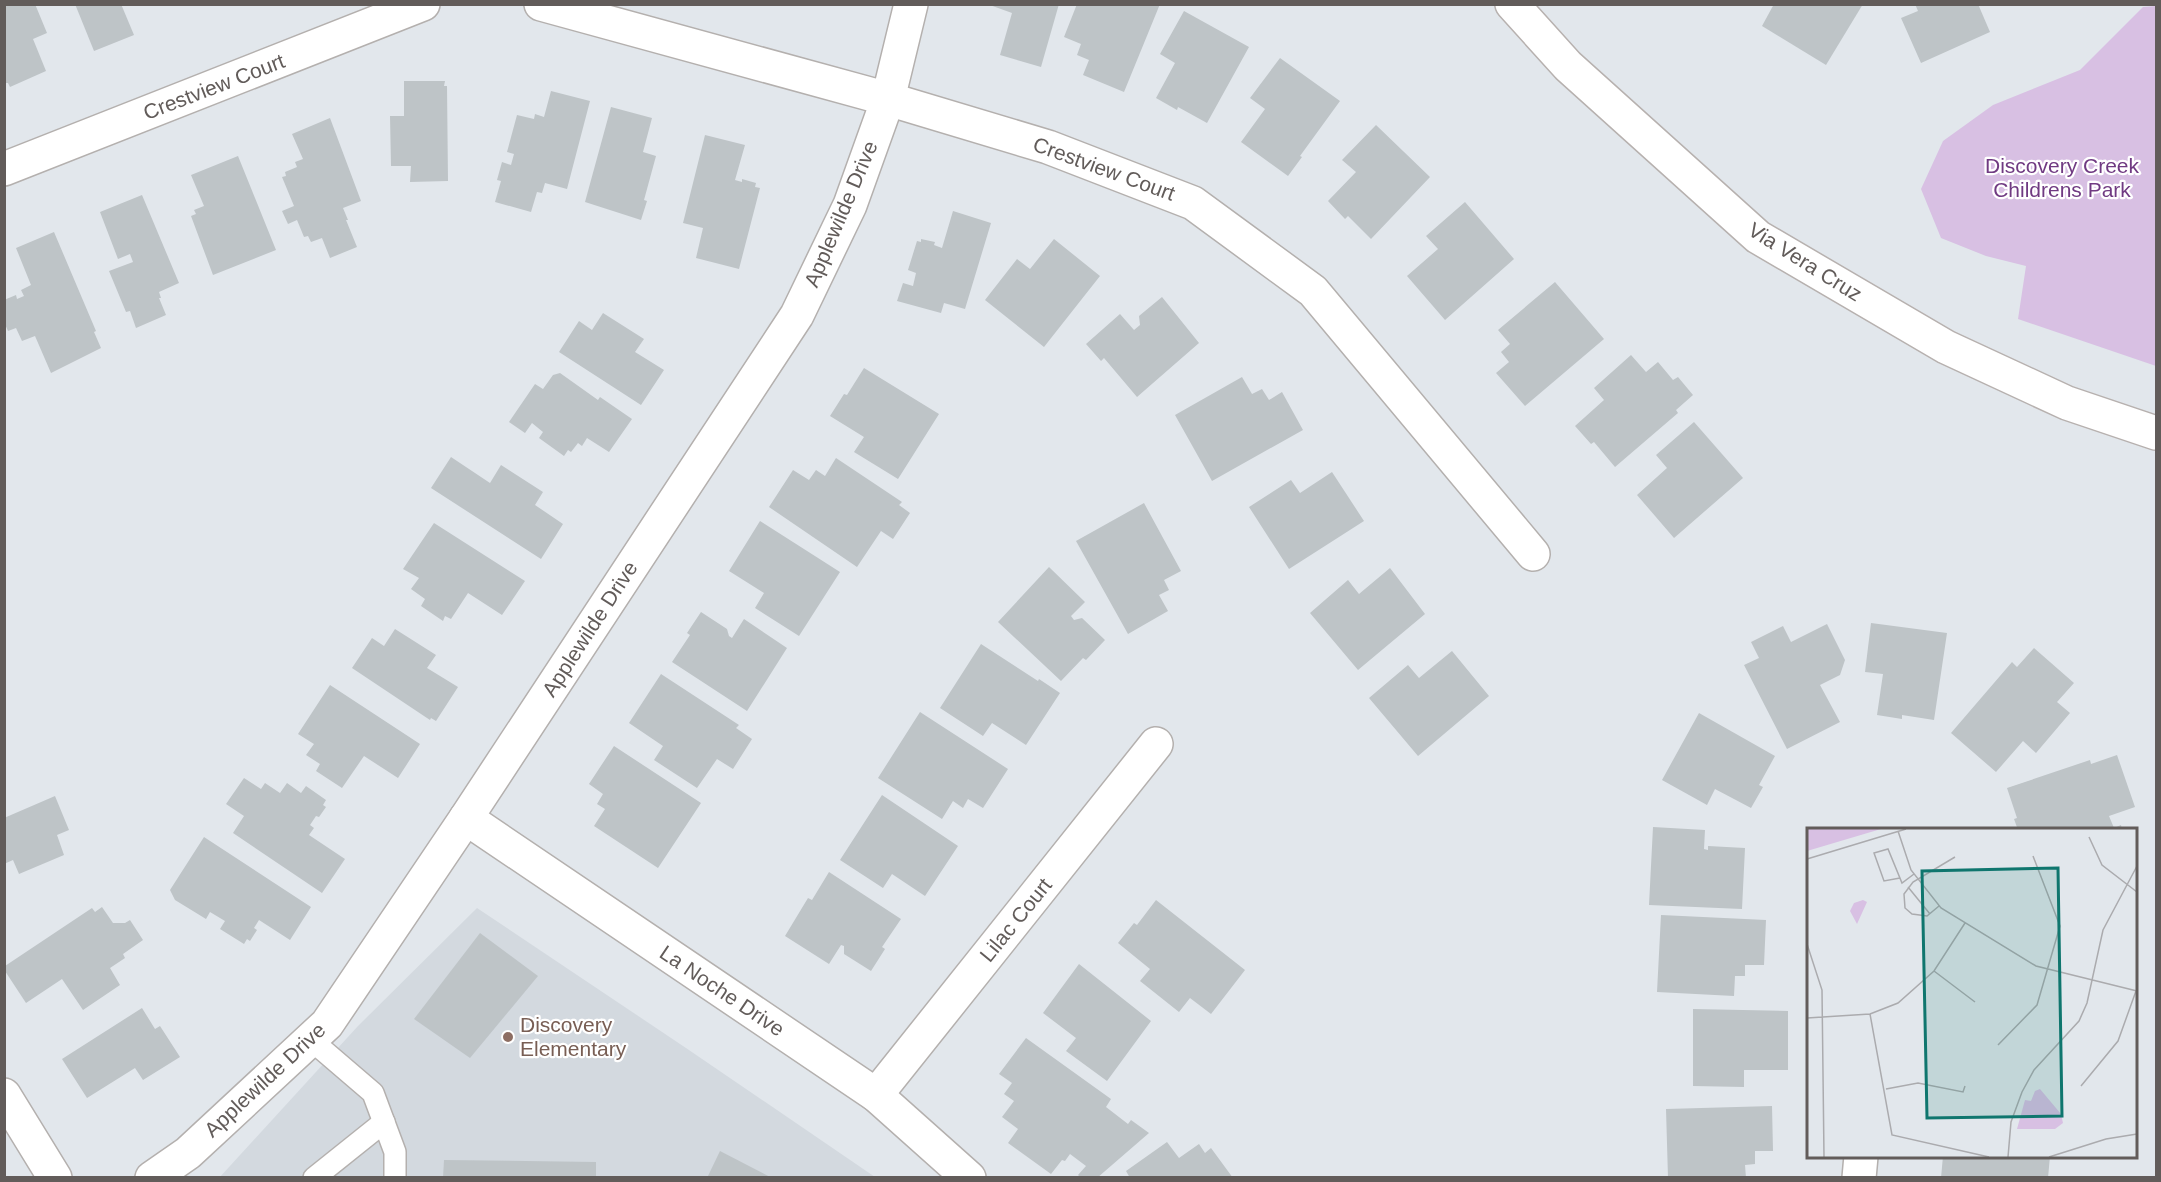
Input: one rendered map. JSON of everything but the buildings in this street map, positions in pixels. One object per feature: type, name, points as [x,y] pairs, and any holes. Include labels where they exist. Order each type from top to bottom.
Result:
[{"type":"street","name":"Crestview Court","points":[[4,169],[423,4]]},
{"type":"street","name":"Crestview Court","points":[[542,4],[888,99],[1048,147],[1193,203],[1313,291],[1533,554]]},
{"type":"street","name":"Applewilde Drive","points":[[152,1178],[188,1153],[327,1024],[466,818],[797,315],[850,205],[888,99],[911,4]]},
{"type":"street","name":"Via Vera Cruz","points":[[1512,4],[1568,66],[1758,237],[1946,347],[2067,403],[2157,433]]},
{"type":"street","name":"Lilac Court","points":[[876,1095],[1156,744]]},
{"type":"street","name":"La Noche Drive","points":[[466,818],[876,1095],[969,1178]]},
{"type":"street","points":[[4,1095],[55,1178]]},
{"type":"street","points":[[1859,1178],[1861,1158]]},
{"type":"lane","points":[[310,1039],[373,1093],[395,1152],[394,1178]]},
{"type":"lane","points":[[314,1178],[384,1122]]},
{"type":"shaded area","name":"Discovery Elementary","points":[[477,908],[875,1177],[219,1178],[358,1026]]},
{"type":"green space","name":"Discovery Creek Childrens Park","points":[[2156,6],[2156,366],[2018,319],[2026,266],[1986,256],[1941,238],[1921,189],[1943,141],[1993,105],[2080,70],[2143,7]]},
{"type":"place","name":"Discovery Elementary","points":[[508,1037]]}]
